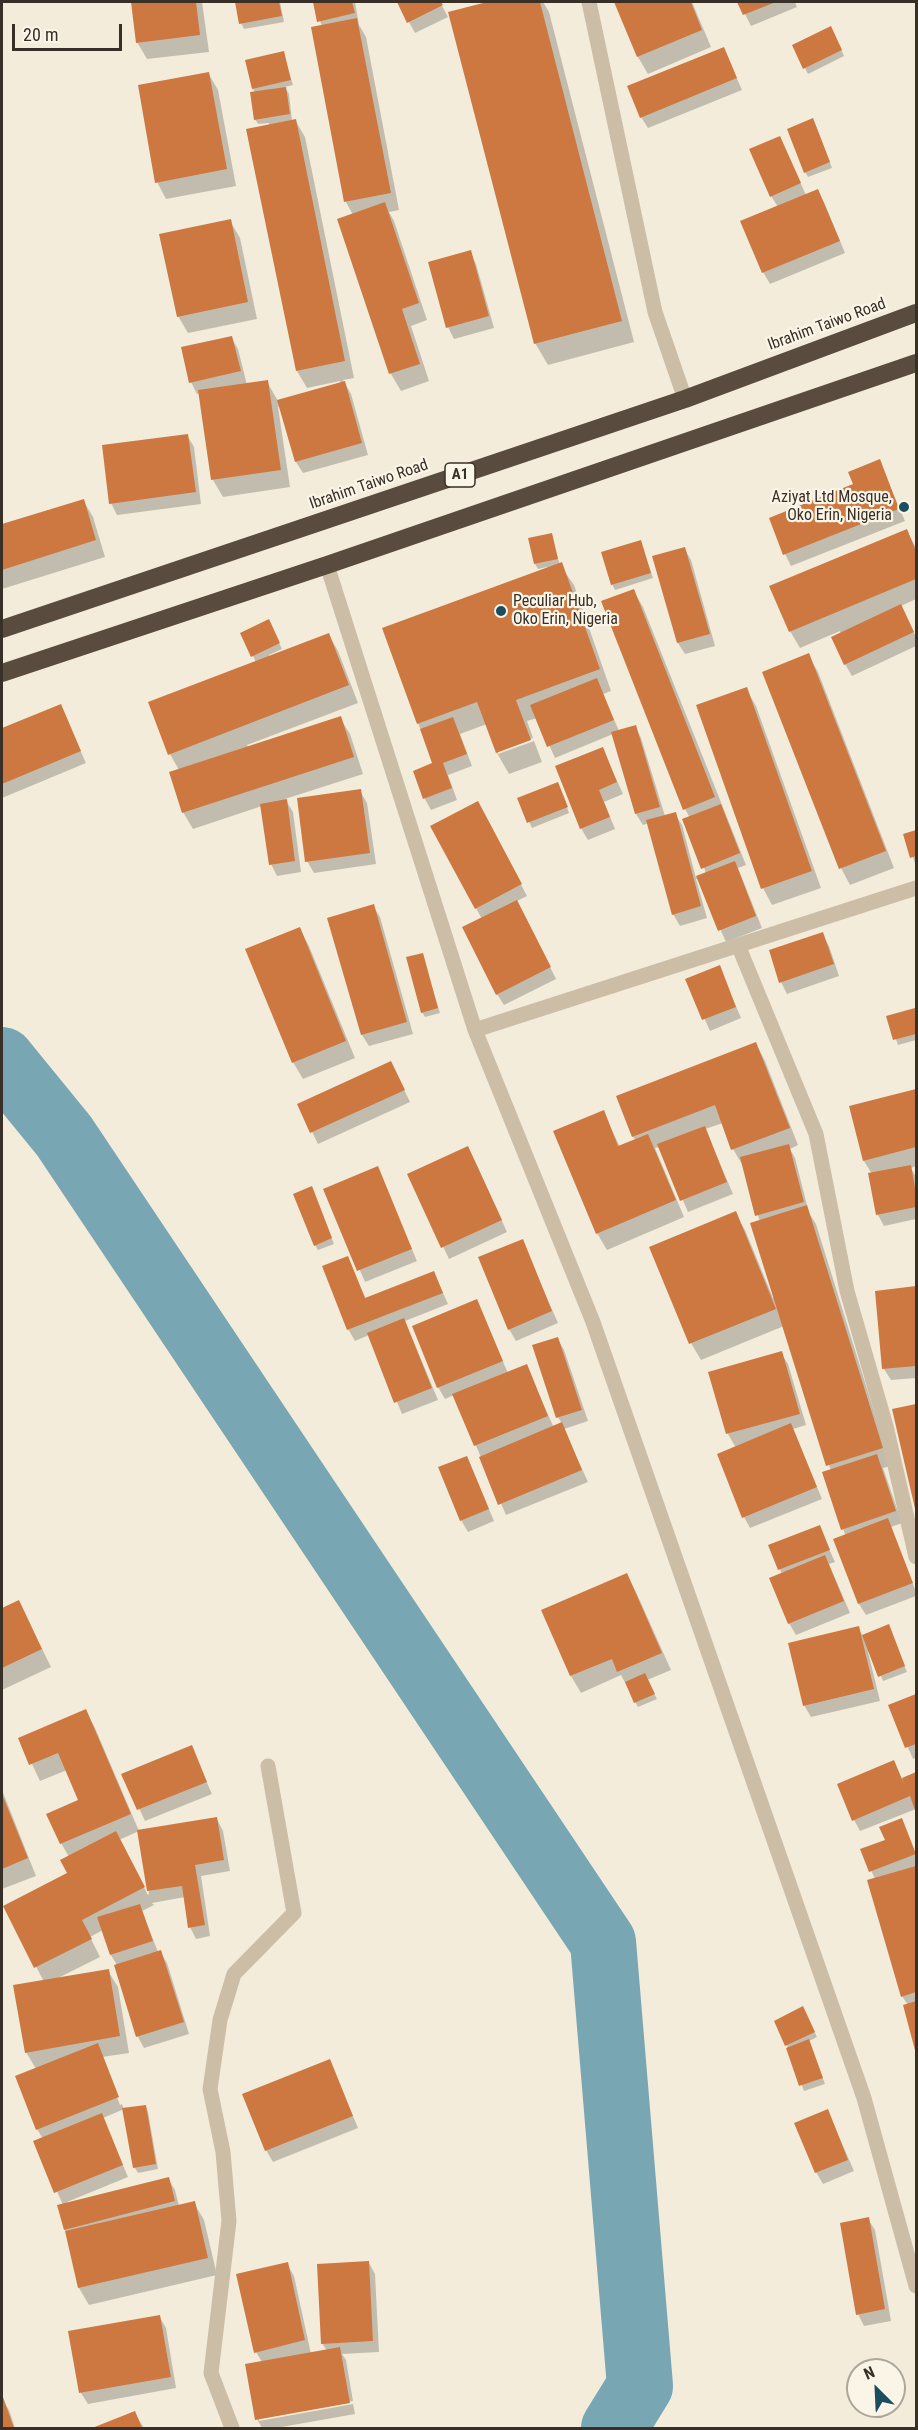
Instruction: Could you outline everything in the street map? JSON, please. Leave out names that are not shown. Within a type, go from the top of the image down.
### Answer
[{"type":"highway","name":"Ibrahim Taiwo Road","points":[[2,629],[685,399],[916,313]]},
{"type":"highway","points":[[2,673],[327,565],[916,363]]},
{"type":"street","points":[[589,2],[655,312],[685,399]]},
{"type":"street","points":[[327,565],[475,1030],[593,1322],[864,2098],[916,2286]]},
{"type":"street","points":[[475,1030],[916,888]]},
{"type":"street","points":[[738,945],[816,1134],[847,1291],[886,1426],[916,1557]]},
{"type":"street","points":[[232,2428],[210,2373],[229,2221],[223,2151],[210,2089],[220,2020],[234,1974],[294,1914],[268,1766]]},
{"type":"building","points":[[131,2],[196,2],[200,35],[136,43]]},
{"type":"building","points":[[235,2],[279,2],[282,16],[239,24]]},
{"type":"building","points":[[313,2],[352,2],[355,13],[317,22]]},
{"type":"building","points":[[397,2],[441,2],[443,5],[407,23]]},
{"type":"building","points":[[487,2],[540,2],[622,321],[534,344],[448,12]]},
{"type":"building","points":[[614,2],[691,2],[702,30],[637,57]]},
{"type":"building","points":[[737,2],[776,2],[743,15]]},
{"type":"building","points":[[357,18],[391,193],[344,202],[311,27]]},
{"type":"building","points":[[831,26],[842,50],[803,69],[792,45]]},
{"type":"building","points":[[724,47],[737,78],[640,118],[627,86]]},
{"type":"building","points":[[284,51],[291,80],[252,89],[245,60]]},
{"type":"building","points":[[209,72],[227,169],[155,183],[138,85]]},
{"type":"building","points":[[286,87],[290,114],[254,120],[250,92]]},
{"type":"building","points":[[813,118],[830,162],[804,173],[787,129]]},
{"type":"building","points":[[296,119],[345,361],[296,371],[246,129]]},
{"type":"building","points":[[780,136],[801,183],[770,197],[749,149]]},
{"type":"building","points":[[818,189],[840,241],[762,273],[740,221]]},
{"type":"building","points":[[385,202],[419,303],[402,309],[420,364],[389,374],[337,219]]},
{"type":"building","points":[[231,219],[248,302],[177,317],[159,234]]},
{"type":"building","points":[[471,250],[489,316],[446,328],[428,262]]},
{"type":"building","points":[[232,336],[241,371],[189,383],[181,347]]},
{"type":"building","points":[[268,380],[281,470],[211,480],[198,390]]},
{"type":"building","points":[[345,381],[362,443],[295,462],[277,400]]},
{"type":"building","points":[[188,434],[196,492],[109,504],[102,445]]},
{"type":"building","points":[[880,459],[899,509],[783,555],[769,518],[853,484],[848,472]]},
{"type":"building","points":[[84,499],[96,540],[2,570],[2,524]]},
{"type":"building","points":[[907,529],[916,551],[916,579],[789,632],[769,586]]},
{"type":"building","points":[[552,533],[558,559],[534,564],[528,538]]},
{"type":"building","points":[[641,540],[651,573],[611,585],[601,552]]},
{"type":"building","points":[[685,547],[710,634],[677,643],[652,556]]},
{"type":"building","points":[[562,562],[600,669],[516,700],[531,740],[496,753],[477,702],[417,724],[382,628]]},
{"type":"building","points":[[634,589],[715,797],[683,810],[601,601]]},
{"type":"building","points":[[901,604],[914,632],[844,665],[831,637]]},
{"type":"building","points":[[269,619],[280,643],[251,657],[240,633]]},
{"type":"building","points":[[329,633],[349,685],[168,755],[148,702]]},
{"type":"building","points":[[809,653],[886,851],[839,869],[762,672]]},
{"type":"building","points":[[597,678],[614,720],[547,747],[530,705]]},
{"type":"building","points":[[747,687],[812,871],[761,889],[696,705]]},
{"type":"building","points":[[61,704],[81,751],[2,784],[2,728]]},
{"type":"building","points":[[341,716],[354,757],[182,813],[169,772]]},
{"type":"building","points":[[453,717],[467,754],[443,763],[452,788],[423,799],[413,771],[432,763],[420,729]]},
{"type":"building","points":[[636,725],[660,807],[635,814],[611,732]]},
{"type":"building","points":[[603,747],[617,782],[599,790],[610,817],[580,829],[555,766]]},
{"type":"building","points":[[558,782],[568,807],[527,823],[517,798]]},
{"type":"building","points":[[361,789],[370,853],[305,862],[297,798]]},
{"type":"building","points":[[287,799],[295,861],[269,865],[260,804]]},
{"type":"building","points":[[478,801],[522,884],[475,909],[430,826]]},
{"type":"building","points":[[721,804],[740,853],[701,869],[682,819]]},
{"type":"building","points":[[676,812],[701,906],[672,915],[646,820]]},
{"type":"building","points":[[916,830],[916,856],[910,858],[903,834]]},
{"type":"building","points":[[735,861],[756,916],[718,931],[696,876]]},
{"type":"building","points":[[517,900],[551,967],[496,995],[462,927]]},
{"type":"building","points":[[374,904],[407,1022],[361,1035],[327,918]]},
{"type":"building","points":[[300,927],[346,1041],[292,1063],[245,949]]},
{"type":"building","points":[[823,932],[834,964],[779,983],[769,950]]},
{"type":"building","points":[[423,953],[438,1008],[421,1013],[406,957]]},
{"type":"building","points":[[720,965],[736,1007],[702,1020],[685,979]]},
{"type":"building","points":[[915,1008],[916,1034],[893,1040],[886,1016]]},
{"type":"building","points":[[756,1042],[790,1128],[731,1150],[715,1105],[632,1137],[616,1096]]},
{"type":"building","points":[[391,1061],[405,1090],[310,1133],[297,1104]]},
{"type":"building","points":[[916,1089],[916,1147],[863,1161],[849,1106]]},
{"type":"building","points":[[604,1110],[618,1146],[648,1134],[676,1200],[596,1234],[553,1131]]},
{"type":"building","points":[[705,1126],[727,1182],[680,1201],[657,1144]]},
{"type":"building","points":[[789,1144],[804,1202],[755,1216],[740,1157]]},
{"type":"building","points":[[468,1146],[502,1220],[441,1248],[407,1174]]},
{"type":"building","points":[[911,1165],[916,1207],[876,1215],[868,1173]]},
{"type":"building","points":[[378,1166],[412,1249],[357,1271],[323,1189]]},
{"type":"building","points":[[312,1186],[332,1238],[314,1246],[293,1194]]},
{"type":"building","points":[[807,1205],[883,1448],[826,1466],[750,1223]]},
{"type":"building","points":[[736,1211],[776,1309],[689,1344],[649,1247]]},
{"type":"building","points":[[523,1239],[552,1311],[508,1330],[478,1257]]},
{"type":"building","points":[[348,1256],[365,1298],[434,1271],[443,1293],[347,1330],[322,1266]]},
{"type":"building","points":[[916,1286],[916,1366],[882,1369],[875,1291]]},
{"type":"building","points":[[477,1299],[503,1361],[437,1388],[412,1326]]},
{"type":"building","points":[[404,1318],[432,1388],[394,1403],[367,1333]]},
{"type":"building","points":[[558,1337],[582,1410],[556,1418],[532,1345]]},
{"type":"building","points":[[782,1351],[800,1414],[726,1434],[708,1372]]},
{"type":"building","points":[[527,1364],[548,1416],[474,1446],[452,1394]]},
{"type":"building","points":[[916,1404],[916,1513],[892,1409]]},
{"type":"building","points":[[562,1422],[582,1470],[498,1505],[479,1457]]},
{"type":"building","points":[[791,1423],[817,1487],[742,1518],[717,1454]]},
{"type":"building","points":[[877,1454],[896,1511],[841,1530],[822,1472]]},
{"type":"building","points":[[467,1456],[489,1509],[460,1521],[438,1467]]},
{"type":"building","points":[[888,1518],[913,1583],[858,1604],[833,1539]]},
{"type":"building","points":[[820,1525],[830,1550],[778,1570],[768,1545]]},
{"type":"building","points":[[825,1555],[844,1601],[788,1624],[769,1578]]},
{"type":"building","points":[[627,1573],[662,1653],[617,1672],[612,1659],[570,1676],[541,1610]]},
{"type":"building","points":[[19,1600],[42,1649],[2,1668],[2,1608]]},
{"type":"building","points":[[889,1624],[905,1666],[878,1677],[862,1635]]},
{"type":"building","points":[[859,1626],[874,1689],[803,1706],[788,1643]]},
{"type":"building","points":[[645,1673],[655,1694],[634,1703],[625,1682]]},
{"type":"building","points":[[916,1694],[916,1744],[905,1748],[888,1705]]},
{"type":"building","points":[[86,1709],[131,1814],[60,1844],[46,1814],[78,1800],[58,1753],[29,1765],[18,1738]]},
{"type":"building","points":[[192,1745],[207,1782],[137,1810],[121,1774]]},
{"type":"building","points":[[894,1760],[904,1784],[902,1778],[916,1772],[916,1813],[910,1796],[852,1821],[837,1784]]},
{"type":"building","points":[[2,1794],[28,1858],[2,1869]]},
{"type":"building","points":[[217,1817],[224,1860],[195,1865],[205,1925],[188,1928],[182,1886],[147,1891],[137,1830]]},
{"type":"building","points":[[902,1818],[916,1854],[869,1872],[860,1849],[885,1840],[879,1827]]},
{"type":"building","points":[[116,1831],[145,1887],[82,1920],[92,1939],[34,1968],[3,1906],[67,1873],[60,1860]]},
{"type":"building","points":[[916,1866],[916,1992],[901,1997],[867,1880]]},
{"type":"building","points":[[140,1904],[153,1941],[110,1955],[97,1917]]},
{"type":"building","points":[[161,1950],[184,2022],[136,2037],[114,1965]]},
{"type":"building","points":[[109,1969],[120,2036],[25,2053],[13,1985]]},
{"type":"building","points":[[916,2001],[916,2054],[903,2005]]},
{"type":"building","points":[[803,2006],[815,2032],[785,2046],[774,2021]]},
{"type":"building","points":[[809,2039],[823,2078],[799,2086],[786,2048]]},
{"type":"building","points":[[98,2043],[119,2097],[36,2130],[15,2076]]},
{"type":"building","points":[[330,2059],[353,2116],[265,2151],[242,2094]]},
{"type":"building","points":[[146,2105],[156,2164],[133,2168],[122,2108]]},
{"type":"building","points":[[828,2109],[848,2160],[815,2173],[794,2123]]},
{"type":"building","points":[[102,2113],[123,2165],[54,2193],[33,2141]]},
{"type":"building","points":[[169,2177],[175,2201],[64,2230],[57,2205]]},
{"type":"building","points":[[195,2201],[208,2258],[78,2288],[65,2231]]},
{"type":"building","points":[[869,2217],[885,2309],[856,2315],[840,2223]]},
{"type":"building","points":[[369,2261],[373,2341],[321,2344],[317,2264]]},
{"type":"building","points":[[288,2262],[305,2340],[254,2353],[236,2274]]},
{"type":"building","points":[[160,2315],[171,2377],[79,2393],[68,2331]]},
{"type":"building","points":[[340,2347],[350,2403],[255,2420],[245,2364]]},
{"type":"building","points":[[3,2397],[14,2428],[2,2428]]},
{"type":"building","points":[[135,2411],[142,2428],[92,2428]]},
{"type":"waterway","points":[[2,1060],[64,1136],[603,1942],[640,2386],[614,2428]]},
{"type":"place","name":"Aziyat Ltd Mosque, Oko Erin, Nigeria","points":[[904,507]]},
{"type":"place","name":"Peculiar Hub, Oko Erin, Nigeria","points":[[501,611]]}]
